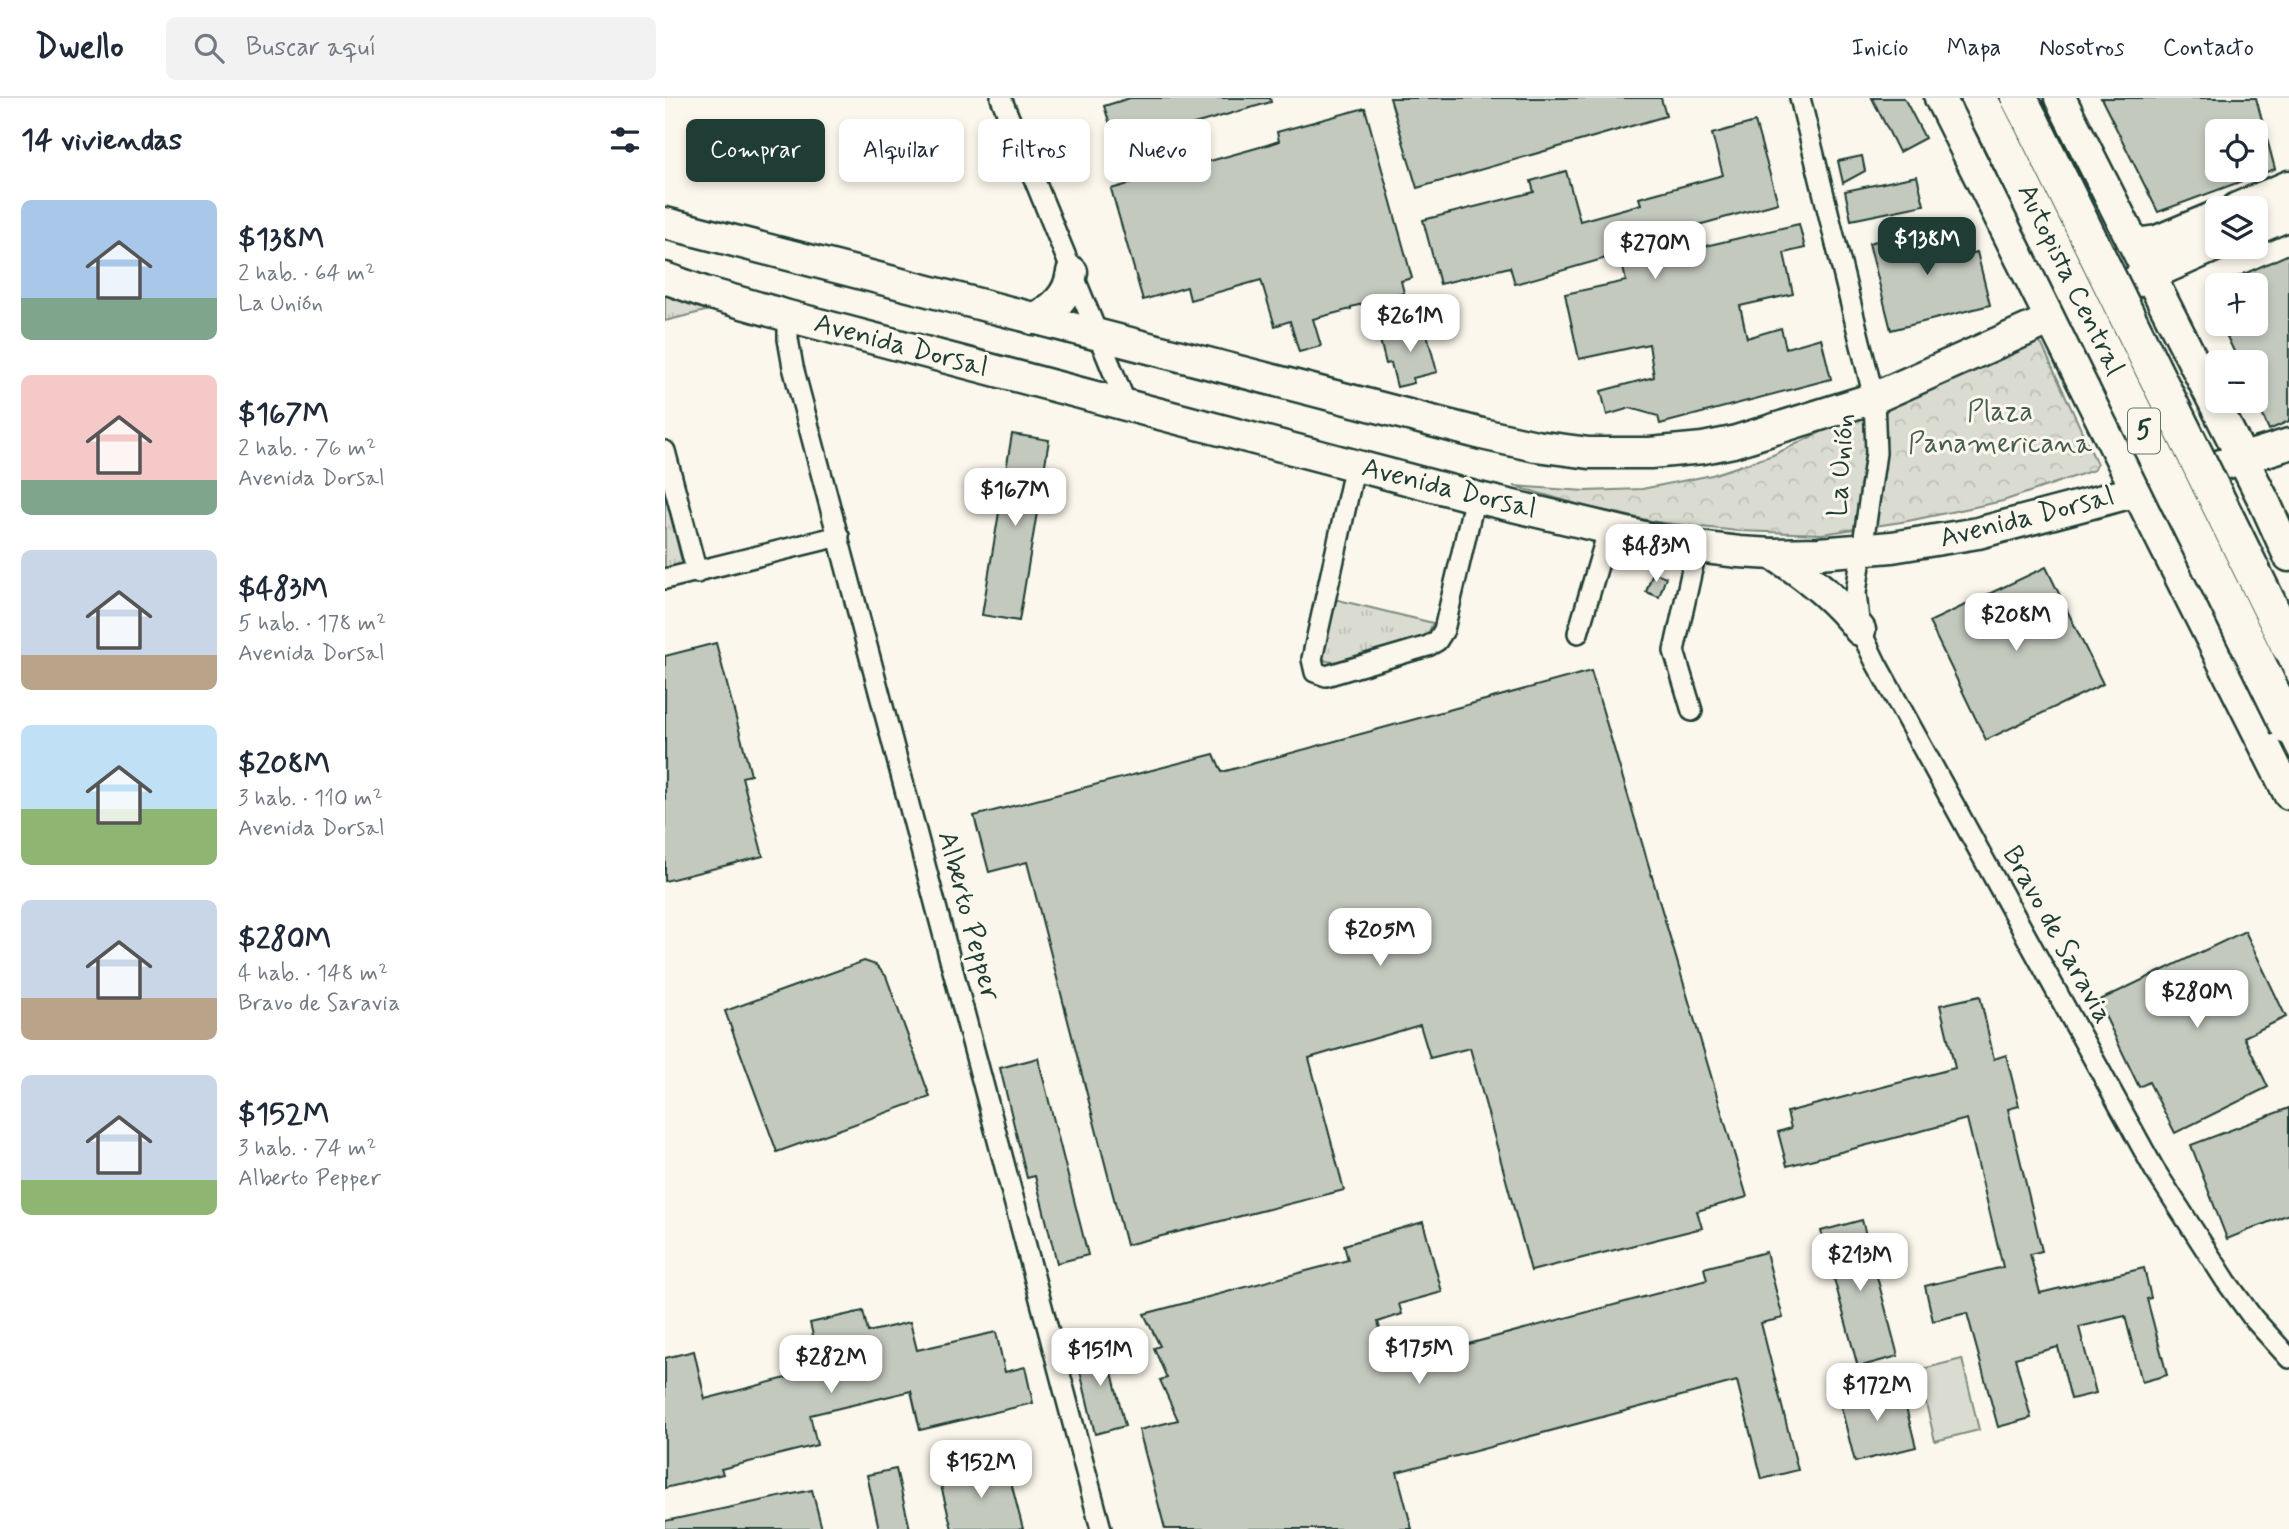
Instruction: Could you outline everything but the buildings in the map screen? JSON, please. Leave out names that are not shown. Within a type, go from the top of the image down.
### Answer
[{"type":"highway","name":"Autopista Central","points":[[1979,98],[2289,727]]},
{"type":"highway","name":"Autopista Central","points":[[2025,111],[2289,646]]},
{"type":"main road","points":[[1940,98],[2289,794]]},
{"type":"main road","points":[[2060,98],[2289,556]]},
{"type":"main road","points":[[2265,196],[2289,186]]},
{"type":"main road","points":[[2268,224],[2289,215]]},
{"type":"main road","points":[[2135,244],[2157,241],[2205,221]]},
{"type":"main road","points":[[665,223],[1482,434],[1536,446],[1588,453],[1650,453],[1703,448],[1767,433],[1874,398],[2205,250]]},
{"type":"main road","points":[[1033,319],[1052,309],[1064,295],[1069,288],[1072,272]]},
{"type":"main road","name":"Avenida Dorsal","points":[[665,278],[787,316],[1128,406],[1475,496],[1697,547],[1773,554],[1862,550],[1930,542],[1978,533],[2137,491],[2289,444]]},
{"type":"main road","points":[[1773,554],[1832,597],[1860,630]]},
{"type":"main road","points":[[2210,636],[2228,644],[2248,646],[2275,636],[2289,625]]},
{"type":"street","points":[[1001,98],[1128,406]]},
{"type":"street","name":"La Unión","points":[[1800,98],[1874,398],[1876,453],[1862,550]]},
{"type":"street","name":"Alberto Pepper","points":[[787,316],[793,367],[1101,1529]]},
{"type":"street","points":[[665,451],[697,573]]},
{"type":"street","points":[[1355,465],[1312,659],[1315,672],[1327,676],[1429,646],[1437,641],[1444,630],[1475,496]]},
{"type":"street","points":[[1578,633],[1609,528]]},
{"type":"street","points":[[665,579],[839,536]]},
{"type":"street","points":[[1692,711],[1674,651],[1697,547]]},
{"type":"street","name":"Bravo de Saravia","points":[[1862,550],[1856,593],[1860,630],[1876,663],[2154,1169],[2226,1282],[2253,1318],[2289,1358]]},
{"type":"green space","points":[[665,293],[713,309],[665,321]]},
{"type":"green space","name":"Plaza Panamericana","points":[[2034,338],[2042,345],[2097,464],[2094,470],[2003,501],[1908,521],[1822,534],[1738,531],[1656,522],[1584,506],[1514,486],[1585,491],[1642,489],[1712,475],[1773,455],[1857,415]]},
{"type":"green space","points":[[665,494],[684,570],[665,573]]},
{"type":"green space","points":[[1334,599],[1433,623],[1427,636],[1334,662],[1326,661],[1322,657]]},
{"type":"green space","points":[[1962,1359],[1979,1430],[1935,1441],[1918,1370]]}]
